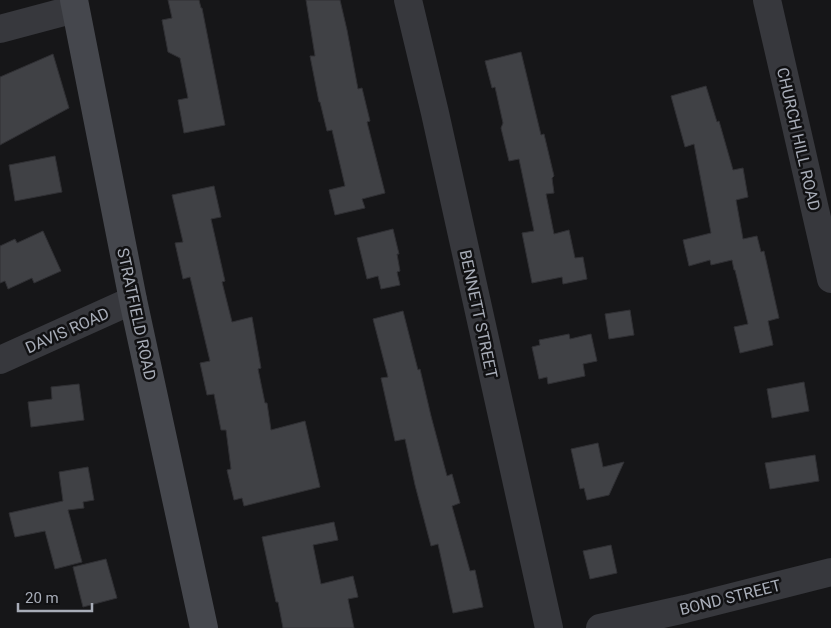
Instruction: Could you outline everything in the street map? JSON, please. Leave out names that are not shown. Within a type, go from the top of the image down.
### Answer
[{"type":"main road","name":"STRATFIELD ROAD","points":[[74,5],[133,300],[204,628]]},
{"type":"street","name":"BENNETT STREET","points":[[408,0],[435,113],[549,628]]},
{"type":"street","name":"CHURCH HILL ROAD","points":[[773,1],[831,278]]},
{"type":"street","points":[[0,29],[74,5]]},
{"type":"street","name":"DAVIS ROAD","points":[[0,360],[133,300]]},
{"type":"street","name":"BOND STREET","points":[[600,628],[685,609],[831,572]]},
{"type":"building","points":[[168,0],[199,0],[225,125],[184,133],[178,100],[188,98],[180,58],[168,52],[162,20],[172,18]]},
{"type":"building","points":[[306,0],[340,0],[358,89],[362,88],[370,121],[367,122],[385,193],[362,199],[365,208],[335,215],[329,190],[345,186],[332,130],[327,131],[319,102],[310,56],[315,56]]},
{"type":"building","points":[[521,52],[541,135],[544,134],[554,176],[552,178],[554,193],[546,194],[554,234],[569,230],[575,258],[583,257],[587,279],[563,284],[562,277],[532,283],[522,233],[534,231],[519,159],[509,161],[501,128],[503,123],[495,87],[492,88],[485,61]]},
{"type":"building","points":[[53,54],[69,108],[0,145],[0,77]]},
{"type":"building","points":[[706,86],[717,122],[719,121],[733,170],[743,168],[748,197],[736,200],[743,239],[757,236],[761,252],[764,251],[779,318],[768,321],[773,345],[740,353],[734,327],[748,324],[732,260],[711,265],[710,260],[689,266],[683,240],[711,233],[694,144],[685,147],[671,96]]},
{"type":"building","points":[[55,156],[62,192],[15,201],[9,165]]},
{"type":"building","points":[[214,186],[221,217],[211,219],[225,281],[222,282],[232,322],[252,317],[261,368],[258,369],[265,403],[267,403],[271,430],[305,421],[320,487],[244,506],[242,498],[234,500],[227,470],[231,469],[226,430],[221,430],[214,394],[207,395],[200,363],[210,361],[190,277],[183,279],[175,243],[183,242],[172,195]]},
{"type":"building","points":[[393,229],[399,254],[397,254],[400,271],[397,272],[400,285],[381,289],[378,276],[367,279],[357,238]]},
{"type":"building","points":[[43,231],[61,271],[34,283],[32,278],[8,289],[5,281],[0,283],[0,246],[15,239],[17,243]]},
{"type":"building","points":[[630,310],[634,335],[609,339],[605,314]]},
{"type":"building","points":[[403,311],[447,476],[452,474],[460,503],[452,506],[470,571],[475,570],[483,607],[453,613],[438,544],[431,546],[405,439],[395,441],[381,378],[388,377],[373,319]]},
{"type":"building","points":[[569,334],[570,339],[591,334],[597,361],[583,364],[585,376],[548,384],[547,377],[539,379],[532,347],[540,345],[539,340]]},
{"type":"building","points":[[804,382],[809,411],[772,418],[767,389]]},
{"type":"building","points":[[79,384],[84,420],[31,427],[28,402],[52,399],[51,387]]},
{"type":"building","points":[[598,443],[603,467],[624,462],[609,495],[587,500],[584,488],[580,489],[571,449]]},
{"type":"building","points":[[815,455],[819,481],[770,489],[765,463]]},
{"type":"building","points":[[88,467],[94,500],[83,502],[84,508],[68,510],[82,562],[55,569],[45,531],[15,537],[9,513],[63,501],[59,472]]},
{"type":"building","points":[[334,522],[338,540],[313,545],[321,584],[353,576],[358,597],[348,599],[354,628],[283,628],[262,537]]},
{"type":"building","points":[[611,545],[617,573],[590,579],[583,551]]},
{"type":"building","points":[[106,559],[117,598],[83,607],[73,567]]}]
